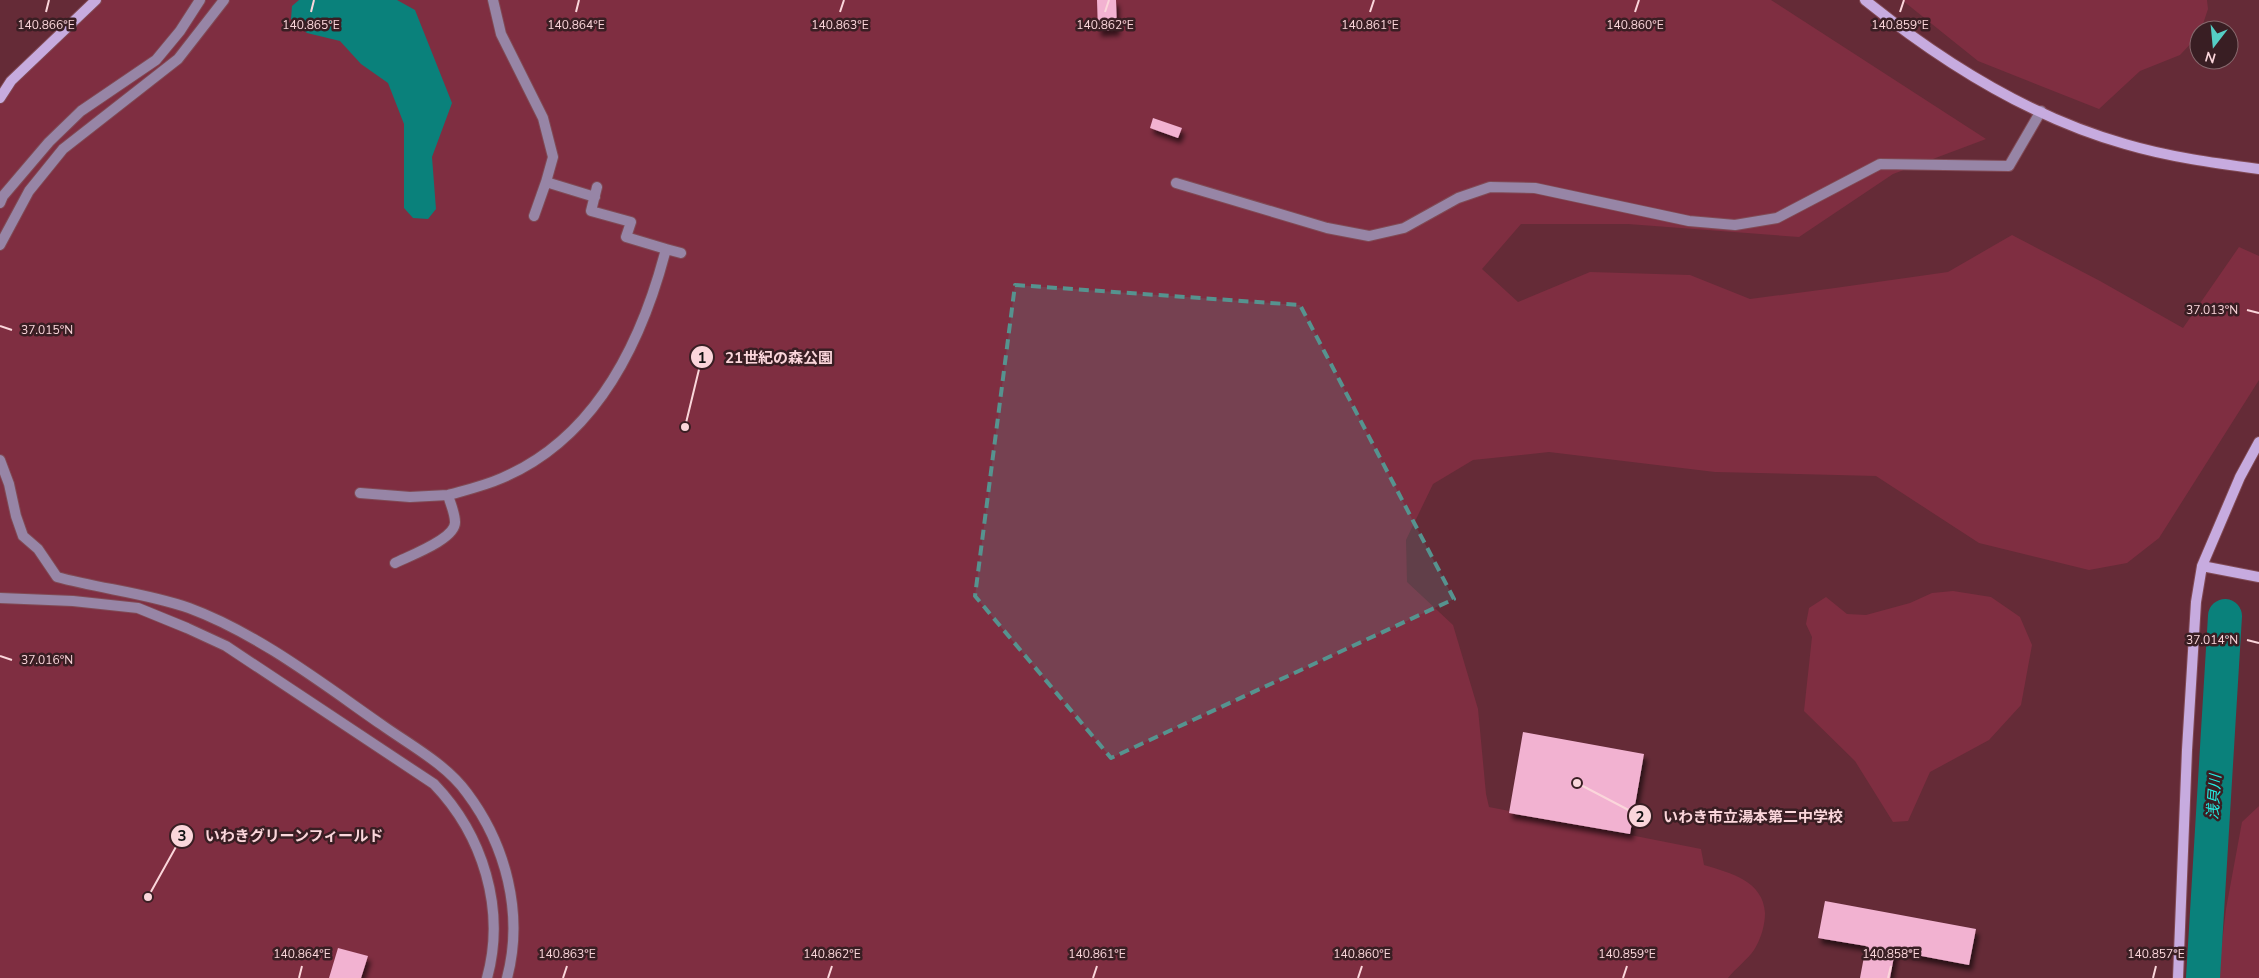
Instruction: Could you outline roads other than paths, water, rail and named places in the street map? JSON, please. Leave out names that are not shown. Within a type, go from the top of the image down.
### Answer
[{"type":"street","points":[[0,98],[11,81],[96,0]]},
{"type":"street","points":[[0,203],[3,196],[50,142],[81,111],[156,60],[180,32],[200,0]]},
{"type":"street","points":[[0,245],[28,191],[64,149],[178,59],[224,0]]},
{"type":"street","points":[[493,0],[501,34],[544,118],[553,157],[534,216]]},
{"type":"street","points":[[1865,0],[1897,26],[1949,62],[2001,92],[2073,126],[2125,144],[2191,159],[2259,169]]},
{"type":"street","points":[[1176,183],[1327,228],[1368,236],[1404,228],[1458,198],[1490,187],[1535,188],[1688,220],[1735,225],[1777,218],[1880,164],[2009,166],[2041,112]]},
{"type":"street","points":[[546,182],[596,192],[590,211],[631,222],[626,237],[681,253]]},
{"type":"street","points":[[360,493],[410,498],[448,495],[481,486],[526,466],[556,444],[590,413],[629,355],[666,249]]},
{"type":"street","points":[[2178,978],[2187,750],[2196,602],[2202,566],[2236,486],[2259,442]]},
{"type":"street","points":[[0,460],[10,484],[16,516],[23,536],[38,549],[57,577],[163,599],[191,609],[246,634],[353,703],[456,780],[467,792],[498,846],[508,873],[514,932],[508,978]]},
{"type":"street","points":[[395,563],[448,537],[454,528],[455,522],[448,495]]},
{"type":"street","points":[[2202,566],[2259,577]]},
{"type":"street","points":[[0,598],[73,601],[138,608],[187,628],[226,646],[434,784],[454,804],[465,823],[484,866],[495,917],[493,954],[487,978]]},
{"type":"water","points":[[299,0],[397,0],[415,10],[452,103],[432,157],[436,209],[428,219],[413,218],[404,208],[404,124],[388,83],[361,64],[340,41],[307,33],[291,19],[292,6]]},
{"type":"waterway","name":"浅貝川","points":[[2203,978],[2225,616]]},
{"type":"place","name":"21世紀の森公園","points":[[685,427]]},
{"type":"place","name":"いわき市立湯本第二中学校","points":[[1577,783]]},
{"type":"place","name":"いわきグリーンフィールド","points":[[148,897]]}]
